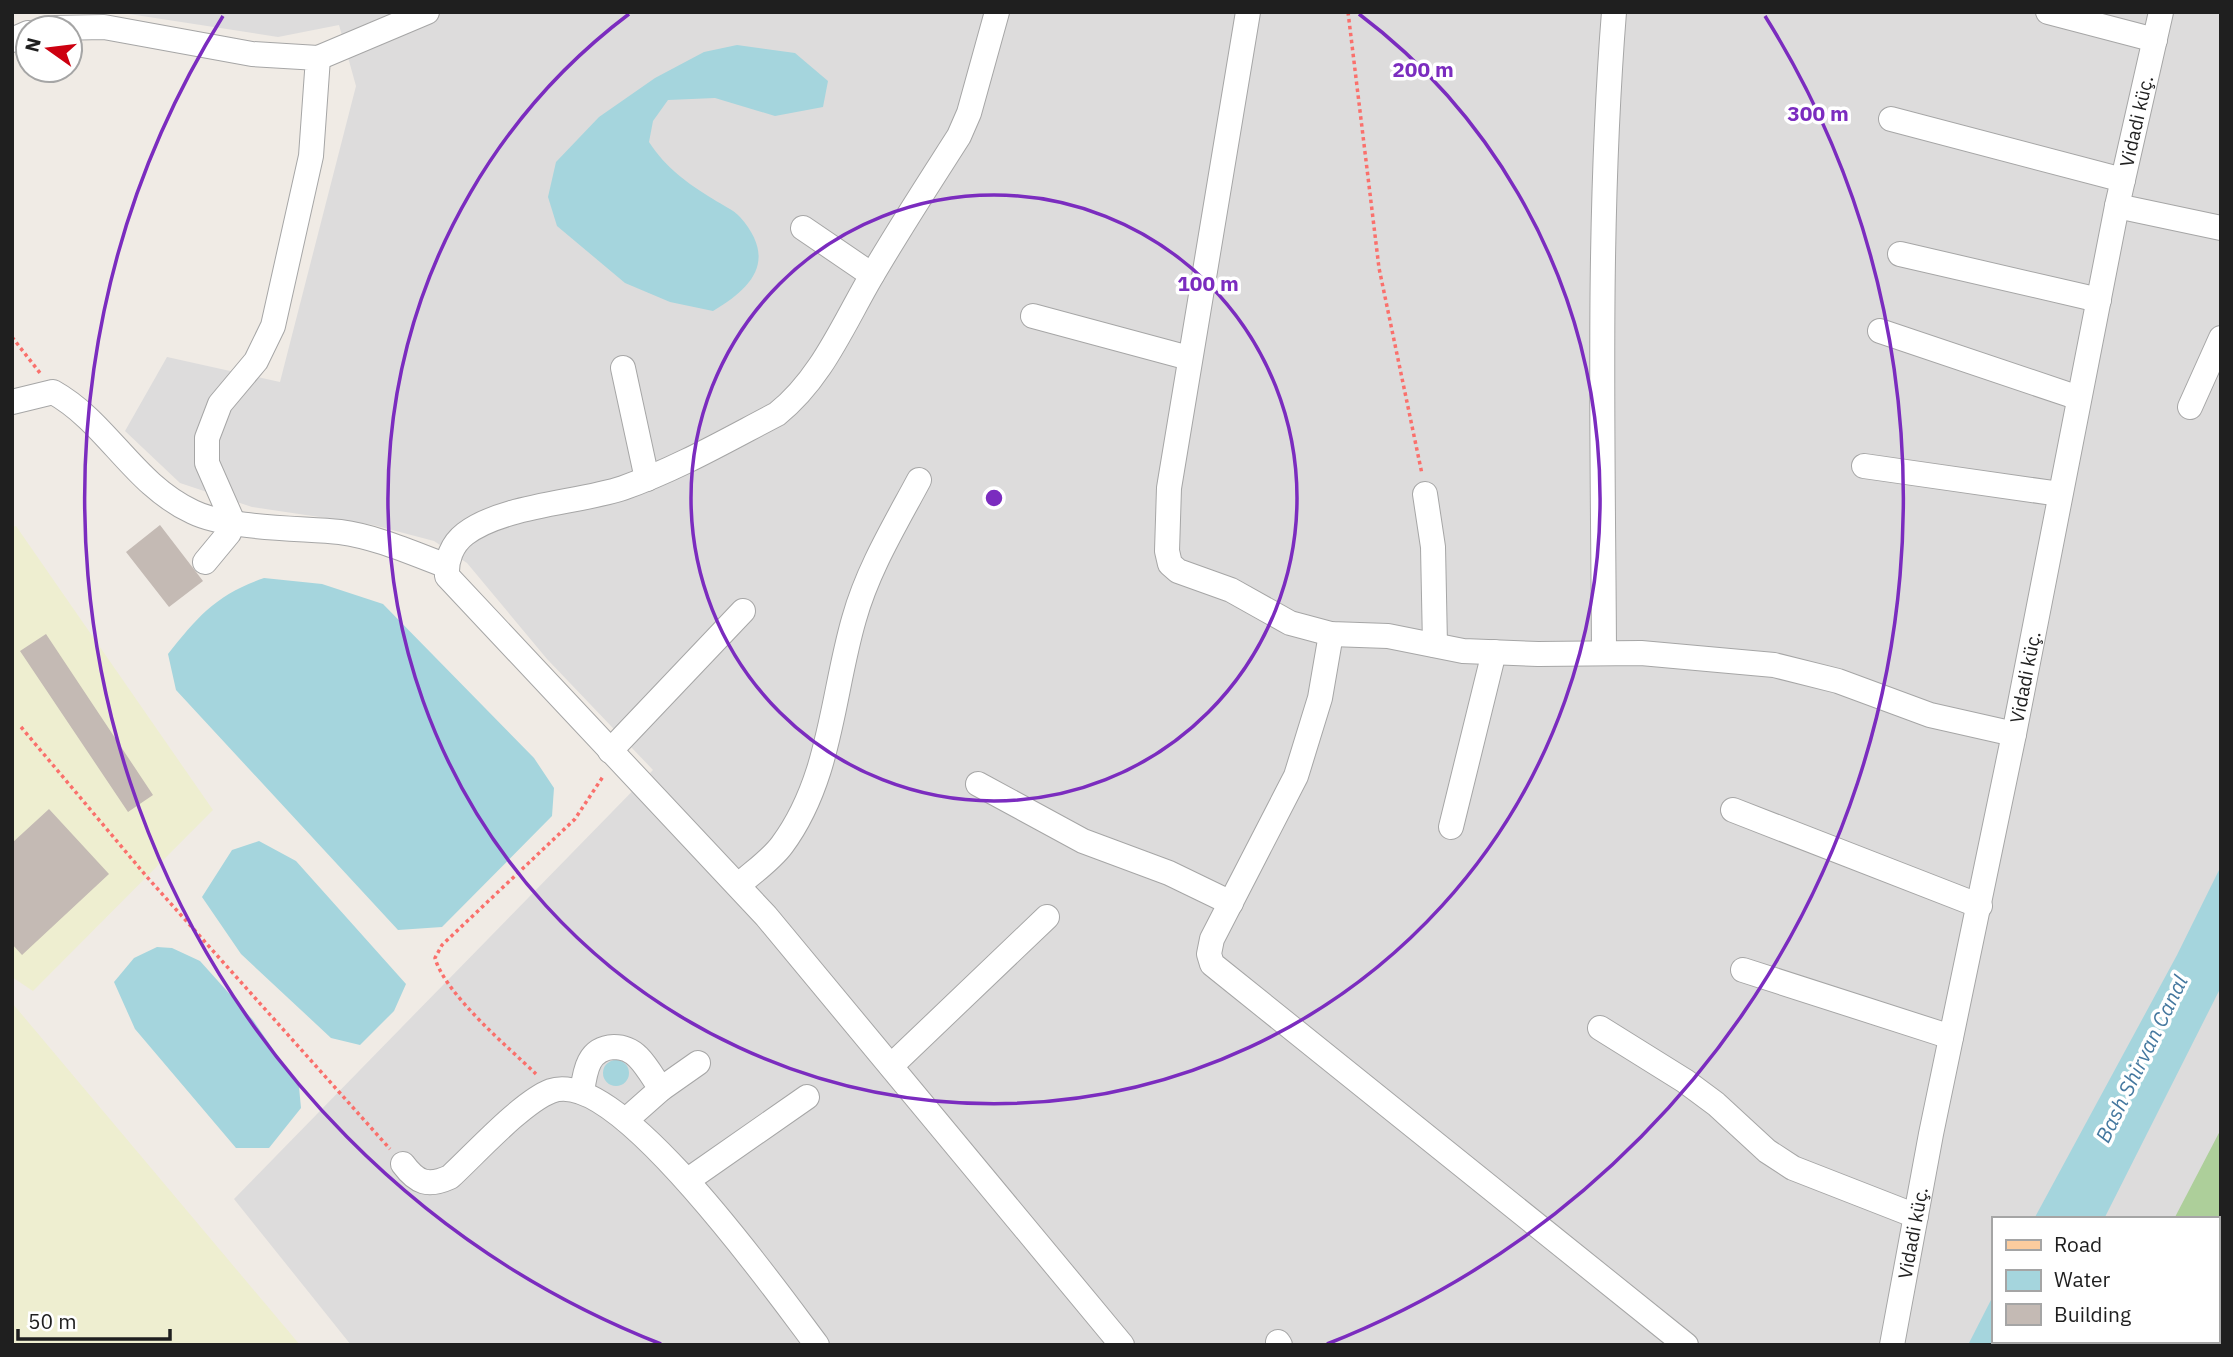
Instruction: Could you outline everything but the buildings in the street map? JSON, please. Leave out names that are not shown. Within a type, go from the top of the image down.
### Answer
[{"type":"street","points":[[84,27],[104,27],[252,54],[318,58],[427,12]]},
{"type":"street","points":[[997,12],[969,113],[959,136],[872,275],[815,376],[795,399],[777,414],[647,479],[620,489],[495,519],[466,533],[454,545],[447,566],[447,576],[739,885],[1122,1345]]},
{"type":"street","points":[[1248,12],[1169,488],[1167,551],[1170,565],[1178,571],[1231,590],[1290,623],[1331,634],[1388,636],[1494,652],[1604,652],[1774,665],[1838,681],[1930,715],[2014,734]]},
{"type":"street","points":[[1604,652],[1602,356],[1608,93],[1614,12]]},
{"type":"street","points":[[2049,12],[2155,40]]},
{"type":"street","name":"Vidadi küç.","points":[[1892,1345],[2117,206],[2161,12]]},
{"type":"street","points":[[205,562],[229,533],[233,522],[208,463],[207,438],[220,404],[256,361],[273,326],[311,156],[318,58]]},
{"type":"street","points":[[1891,119],[2123,180]]},
{"type":"street","points":[[2117,206],[2221,228]]},
{"type":"street","points":[[803,228],[872,275]]},
{"type":"street","points":[[1900,254],[2099,300]]},
{"type":"street","points":[[1032,316],[1189,358]]},
{"type":"street","points":[[1880,331],[2079,398]]},
{"type":"street","points":[[2190,407],[2221,338]]},
{"type":"street","points":[[623,368],[647,479]]},
{"type":"street","points":[[12,402],[53,392],[76,405],[139,475],[169,499],[196,514],[233,522],[344,533],[380,541],[447,566]]},
{"type":"street","points":[[1864,466],[2060,494]]},
{"type":"street","points":[[739,885],[781,846],[802,810],[825,751],[854,619],[866,585],[919,480]]},
{"type":"street","points":[[1425,494],[1433,547],[1435,645]]},
{"type":"street","points":[[610,751],[743,611]]},
{"type":"street","points":[[1331,634],[1320,698],[1296,775],[1212,939],[1209,954],[1212,964],[1686,1345]]},
{"type":"street","points":[[1451,827],[1494,652]]},
{"type":"street","points":[[978,784],[1083,841],[1169,873],[1231,903]]},
{"type":"street","points":[[1733,810],[1980,906]]},
{"type":"street","points":[[891,1066],[1047,918]]},
{"type":"street","points":[[1743,970],[1951,1037]]},
{"type":"street","points":[[1600,1028],[1685,1081],[1716,1104],[1767,1152],[1793,1168],[1916,1216]]},
{"type":"street","points":[[582,1091],[586,1069],[593,1055],[604,1048],[623,1047],[638,1057],[661,1089]]},
{"type":"street","points":[[626,1120],[661,1089],[698,1063]]},
{"type":"street","points":[[403,1164],[420,1182],[435,1184],[450,1177],[526,1107],[553,1090],[582,1091],[626,1120],[688,1180],[817,1345]]},
{"type":"street","points":[[688,1180],[807,1097]]},
{"type":"path","points":[[1348,12],[1379,268],[1425,494]]},
{"type":"path","points":[[12,337],[53,392]]},
{"type":"path","points":[[21,727],[147,877],[403,1164]]},
{"type":"path","points":[[553,1090],[473,1013],[438,968],[435,958],[442,945],[575,819],[601,783],[610,751]]},
{"type":"shaded area","points":[[116,12],[2221,12],[2221,1345],[351,1345],[234,1199],[653,770],[547,659],[467,563],[434,541],[373,525],[252,507],[180,483],[125,431],[167,357],[280,382],[356,86],[339,25],[278,37]]},
{"type":"green space","points":[[16,526],[213,810],[33,991],[12,977],[12,527]]},
{"type":"green space","points":[[13,1004],[300,1345],[12,1345]]},
{"type":"green space","points":[[2221,1129],[2219,1229],[2219,1217],[2175,1217]]},
{"type":"water","points":[[737,45],[795,53],[828,81],[823,107],[775,116],[715,98],[668,100],[653,121],[649,142],[663,160],[686,181],[737,214],[751,232],[757,246],[759,259],[749,282],[740,292],[713,311],[670,302],[625,283],[557,226],[548,197],[556,162],[599,117],[655,78],[704,52]]},
{"type":"water","points":[[264,578],[322,584],[383,604],[534,758],[554,788],[552,816],[442,927],[398,930],[176,690],[168,654],[199,617],[221,599]]},
{"type":"water","points":[[259,841],[296,861],[406,984],[394,1011],[360,1045],[331,1038],[241,954],[202,897],[232,850]]},
{"type":"water","name":"Bash Shirvan Canal","points":[[2221,866],[2221,987],[2105,1217],[2035,1217],[2177,955]]},
{"type":"water","points":[[157,947],[172,948],[200,961],[253,1020],[299,1087],[301,1108],[269,1148],[236,1148],[135,1029],[114,982],[134,958]]},
{"type":"water","points":[[616,1060],[625,1064],[629,1073],[625,1082],[616,1086],[607,1082],[603,1073],[607,1064]]},
{"type":"water","points":[[1992,1298],[1992,1343],[2042,1343],[2041,1345],[1968,1345]]}]
